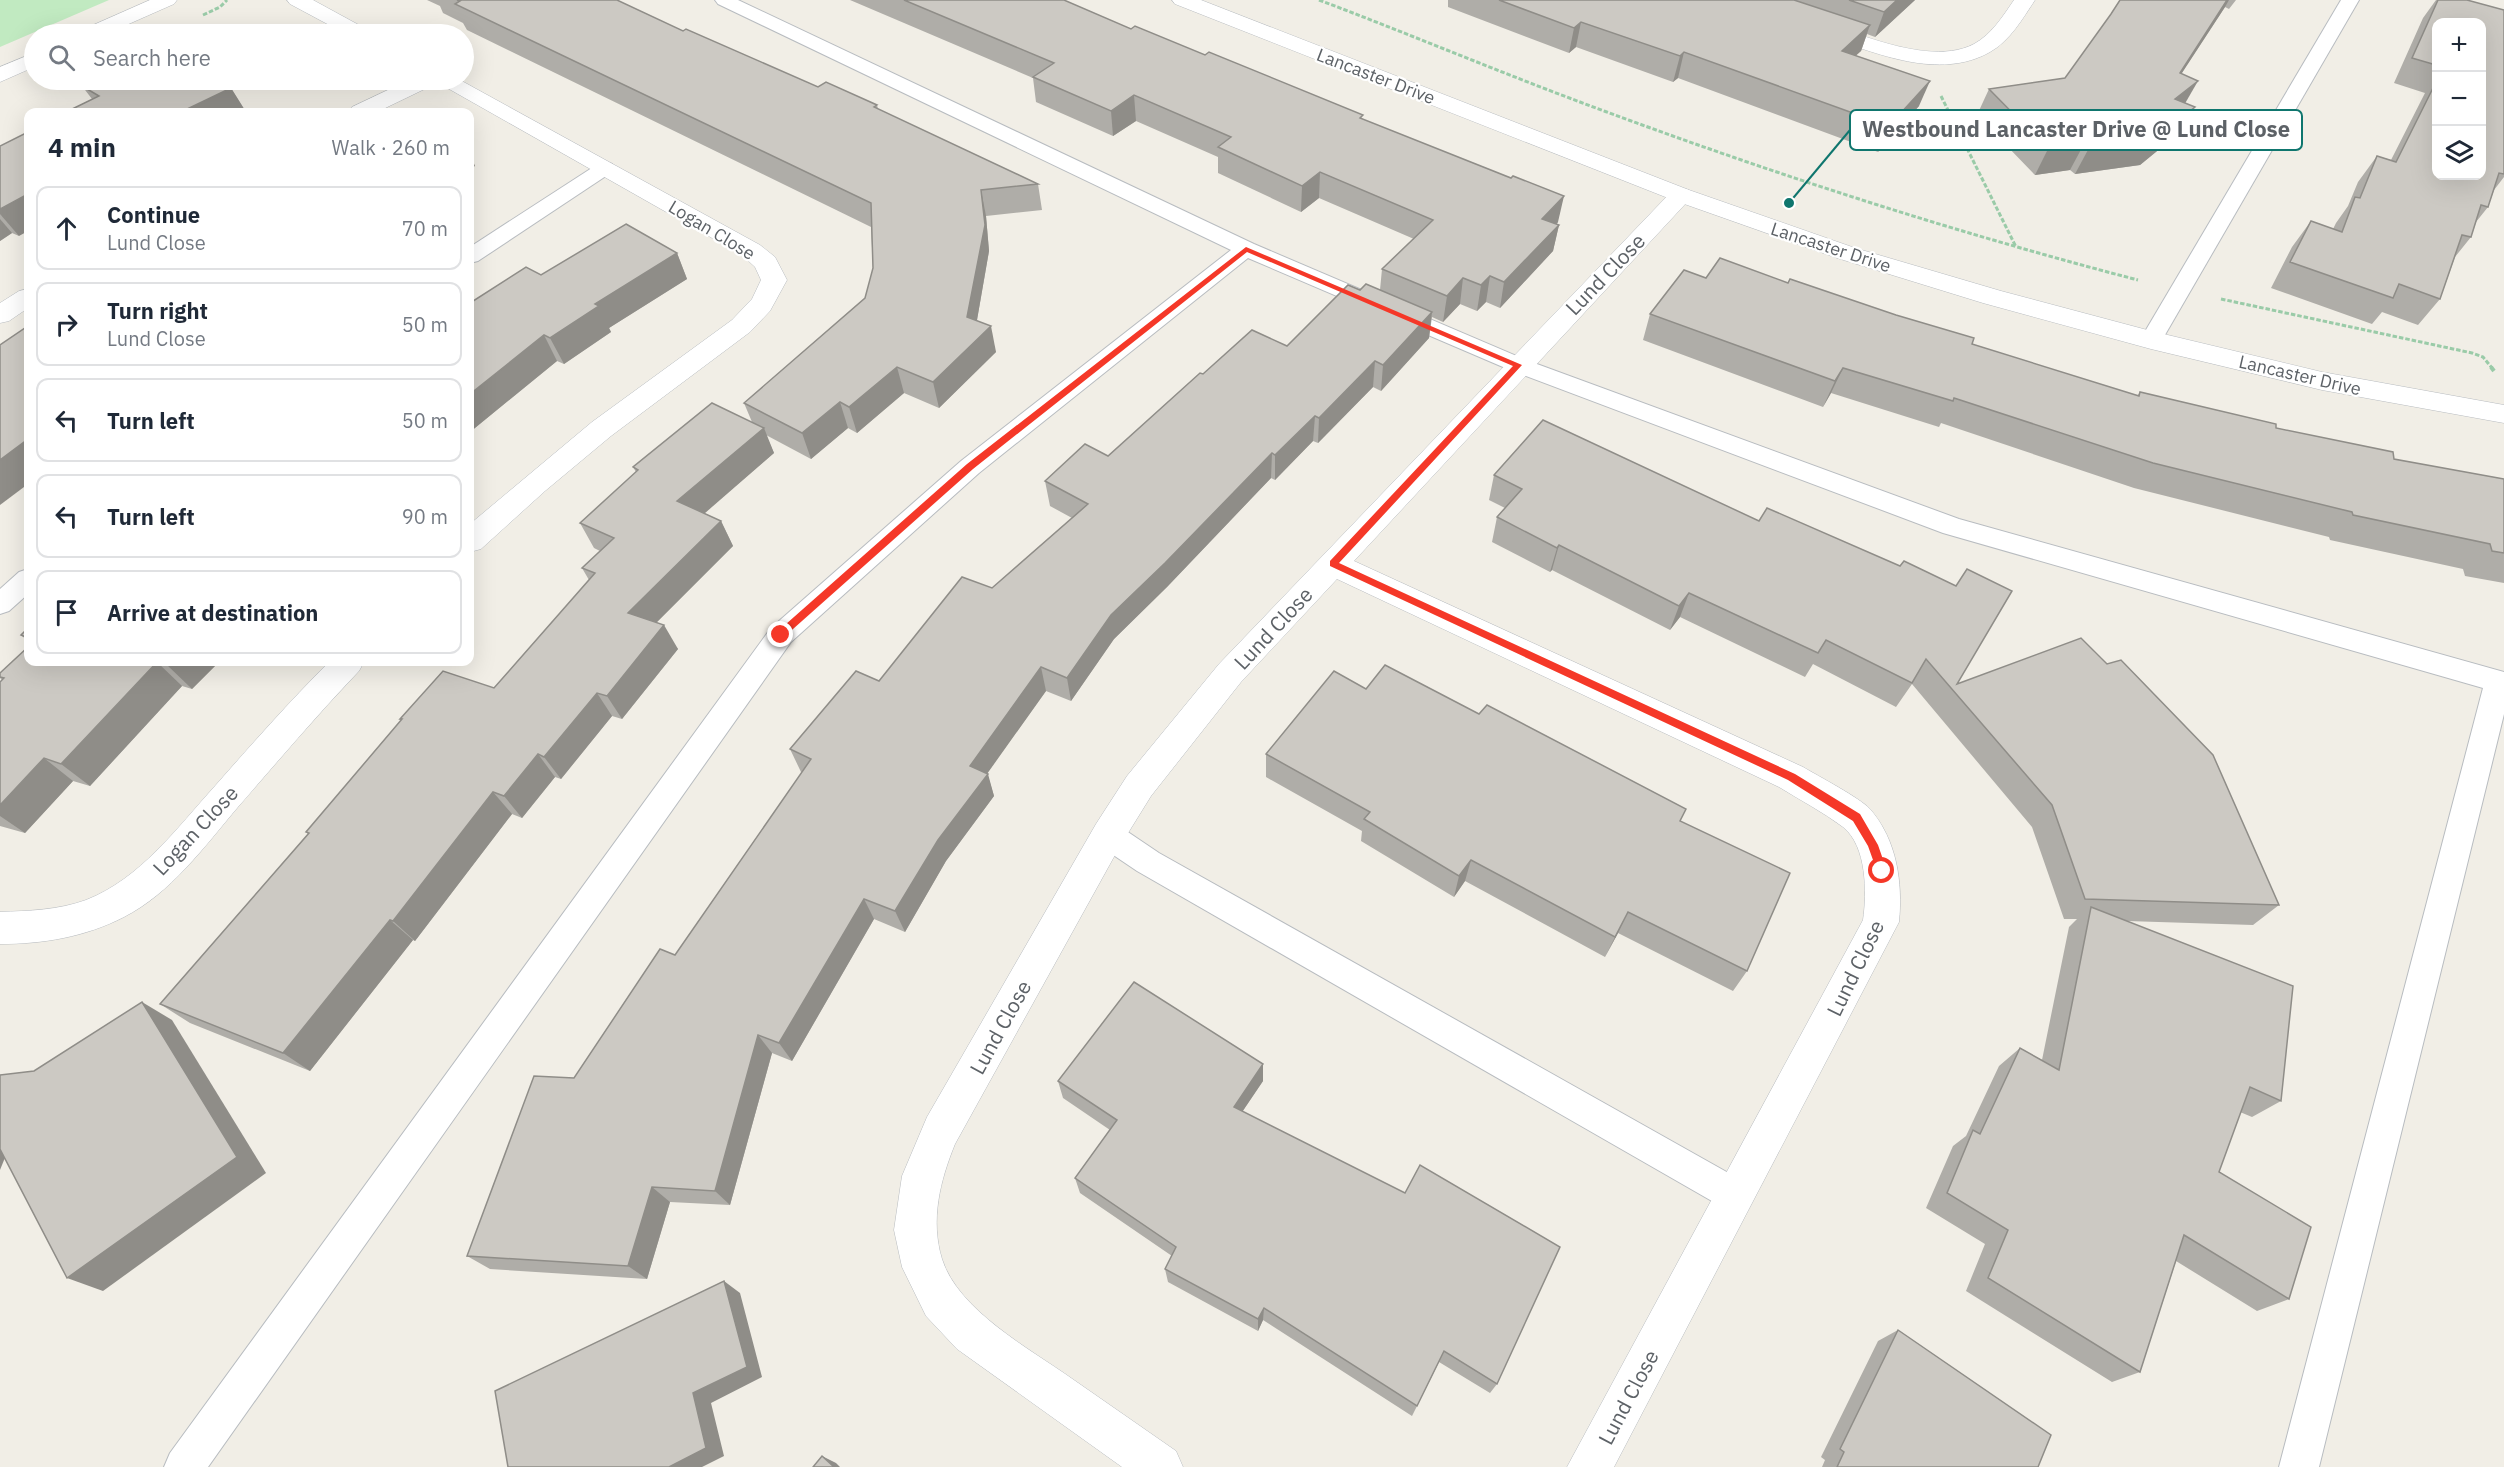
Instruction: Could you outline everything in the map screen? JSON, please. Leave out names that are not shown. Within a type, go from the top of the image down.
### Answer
[{"type":"street","points":[[111,24],[167,0]]},
{"type":"street","points":[[297,0],[342,24]]},
{"type":"street","name":"Lancaster Drive","points":[[1182,0],[1681,195],[1846,253],[1992,297],[2151,340],[2322,381],[2504,414]]},
{"type":"street","points":[[1736,0],[1885,49],[1922,57],[1968,54],[1984,48],[1995,38],[2025,0]]},
{"type":"street","points":[[0,75],[24,64]]},
{"type":"street","points":[[368,108],[405,90]]},
{"type":"street","name":"Logan Close","points":[[463,90],[751,250],[766,263],[774,280],[769,296],[741,326],[616,416],[525,489],[474,537]]},
{"type":"street","name":"Lund Close","points":[[1160,1467],[972,1334],[941,1301],[923,1267],[915,1230],[922,1176],[941,1131],[1108,835],[1139,786],[1230,673],[1518,365],[1681,195]]},
{"type":"street","points":[[0,315],[24,300]]},
{"type":"street","name":"Lund Close","points":[[1333,564],[1791,777],[1857,818],[1873,845],[1882,871],[1884,897],[1881,922],[1590,1467]]},
{"type":"street","name":"Logan Close","points":[[0,928],[40,927],[82,918],[126,897],[157,872],[186,843],[344,666]]},
{"type":"lane","points":[[724,0],[1246,249],[1518,365],[1952,526],[2501,682],[2299,1467]]},
{"type":"lane","points":[[2151,340],[2350,0]]},
{"type":"lane","points":[[474,253],[605,168]]},
{"type":"lane","points":[[184,1467],[781,635],[970,466],[1246,249]]},
{"type":"lane","points":[[0,604],[24,583]]},
{"type":"lane","points":[[1108,835],[1148,862],[1736,1196]]},
{"type":"path","points":[[1318,0],[1634,122],[1880,207],[2016,247],[2180,290],[2472,353],[2484,357],[2498,375]]},
{"type":"path","points":[[1922,57],[2016,247]]},
{"type":"green space","points":[[0,0],[109,0],[53,24],[24,24],[24,37],[0,47]]},
{"type":"building","points":[[457,0],[617,0],[683,31],[686,29],[818,87],[826,82],[1038,184],[981,190],[985,225],[967,317],[991,326],[933,382],[897,367],[849,407],[840,402],[802,433],[744,403],[865,298],[873,268],[871,203],[455,4],[460,1]]},
{"type":"building","points":[[904,0],[1064,0],[1131,29],[1135,26],[1205,55],[1209,52],[1363,115],[1360,118],[1511,178],[1513,176],[1564,196],[1542,219],[1559,225],[1504,282],[1490,276],[1481,285],[1463,278],[1447,296],[1382,269],[1433,220],[1320,172],[1302,186],[1218,147],[1231,137],[1134,95],[1111,111],[1033,77],[1054,63]]},
{"type":"building","points":[[1499,0],[1794,0],[1870,25],[1842,51],[1930,81],[1889,126],[1684,52],[1680,56],[1581,22],[1574,28]]},
{"type":"building","points":[[1849,0],[1897,0],[1884,12]]},
{"type":"building","points":[[2120,0],[2227,0],[2180,73],[2198,81],[2175,99],[2195,107],[2155,139],[2089,148],[2084,144],[2048,149],[1989,89],[2065,78]]},
{"type":"building","points":[[2438,0],[2467,0],[2504,10],[2504,174],[2499,173],[2488,207],[2481,205],[2471,237],[2462,235],[2440,299],[2399,284],[2393,298],[2290,262],[2311,221],[2342,232],[2355,197],[2360,198],[2377,156],[2396,162],[2432,90],[2432,180],[2486,180],[2486,18],[2432,18],[2432,64],[2412,58]]},
{"type":"building","points":[[89,90],[227,90],[189,108],[74,108],[99,96]]},
{"type":"building","points":[[24,134],[24,196],[0,209],[0,146]]},
{"type":"building","points":[[626,224],[677,253],[595,304],[599,306],[550,338],[544,335],[474,391],[474,300],[526,267],[541,275]]},
{"type":"building","points":[[1720,258],[1788,283],[1790,279],[1896,315],[1974,338],[1972,344],[2139,396],[2140,392],[2276,424],[2276,428],[2393,452],[2394,459],[2504,479],[2504,553],[2492,551],[2490,544],[2353,515],[2352,512],[2153,463],[1954,398],[1953,401],[1843,368],[1835,381],[1650,314],[1684,270],[1706,278]]},
{"type":"building","points":[[1366,284],[1432,312],[1383,365],[1375,361],[1319,418],[1315,416],[1275,455],[1272,453],[1111,615],[1067,678],[1041,667],[970,766],[988,774],[938,840],[895,911],[864,899],[779,1043],[758,1035],[715,1191],[652,1187],[628,1266],[467,1256],[534,1076],[574,1078],[660,949],[675,955],[811,759],[790,749],[856,671],[879,681],[962,577],[992,588],[1088,504],[1045,481],[1085,444],[1108,456],[1200,373],[1203,374],[1252,330],[1287,346],[1348,285],[1360,290]]},
{"type":"building","points":[[24,329],[24,442],[0,460],[0,345]]},
{"type":"building","points":[[712,403],[764,428],[677,501],[721,521],[628,613],[664,625],[607,696],[597,693],[544,757],[538,754],[504,796],[493,792],[393,921],[390,920],[283,1053],[160,1004],[309,833],[306,832],[443,671],[494,688],[595,573],[582,568],[614,538],[580,523],[638,470],[633,467]]},
{"type":"building","points":[[1543,420],[1759,521],[1767,508],[1900,566],[1904,561],[1956,586],[1967,569],[2012,591],[1957,684],[2081,638],[2107,664],[2121,660],[2213,755],[2279,905],[2085,899],[2052,805],[1926,659],[1912,683],[1826,640],[1818,653],[1689,593],[1679,606],[1559,545],[1557,548],[1497,517],[1522,489],[1494,475]]},
{"type":"building","points":[[24,651],[24,666],[153,666],[61,764],[44,758],[0,805],[0,682],[4,678],[0,677],[0,673]]},
{"type":"building","points":[[1385,665],[1479,714],[1487,705],[1686,809],[1680,821],[1790,873],[1747,971],[1628,912],[1615,937],[1471,860],[1459,876],[1364,819],[1370,812],[1266,754],[1334,671],[1366,689]]},
{"type":"building","points":[[2091,907],[2293,986],[2281,1101],[2250,1087],[2219,1172],[2311,1227],[2289,1299],[2184,1235],[2140,1372],[1988,1278],[2008,1230],[1947,1193],[1973,1130],[1980,1134],[2020,1048],[2059,1070]]},
{"type":"building","points":[[1134,982],[1263,1064],[1234,1107],[1405,1193],[1420,1165],[1560,1247],[1497,1384],[1444,1351],[1417,1406],[1264,1308],[1258,1319],[1165,1269],[1176,1247],[1075,1178],[1117,1120],[1058,1081]]},
{"type":"building","points":[[142,1002],[237,1157],[67,1278],[0,1149],[0,1075],[34,1071]]},
{"type":"building","points":[[724,1281],[747,1367],[693,1393],[706,1448],[669,1467],[508,1467],[495,1391]]},
{"type":"building","points":[[1898,1330],[2051,1435],[2038,1467],[1837,1467],[1844,1452],[1840,1449]]},
{"type":"building","points":[[822,1456],[834,1467],[813,1467]]},
{"type":"place","name":"Westbound Lancaster Drive @ Lund Close","points":[[1789,203]]},
{"type":"route","points":[[781,635],[970,466],[1246,249],[1518,365],[1333,564],[1791,777],[1827,797],[1857,818],[1873,845],[1882,871]]}]
